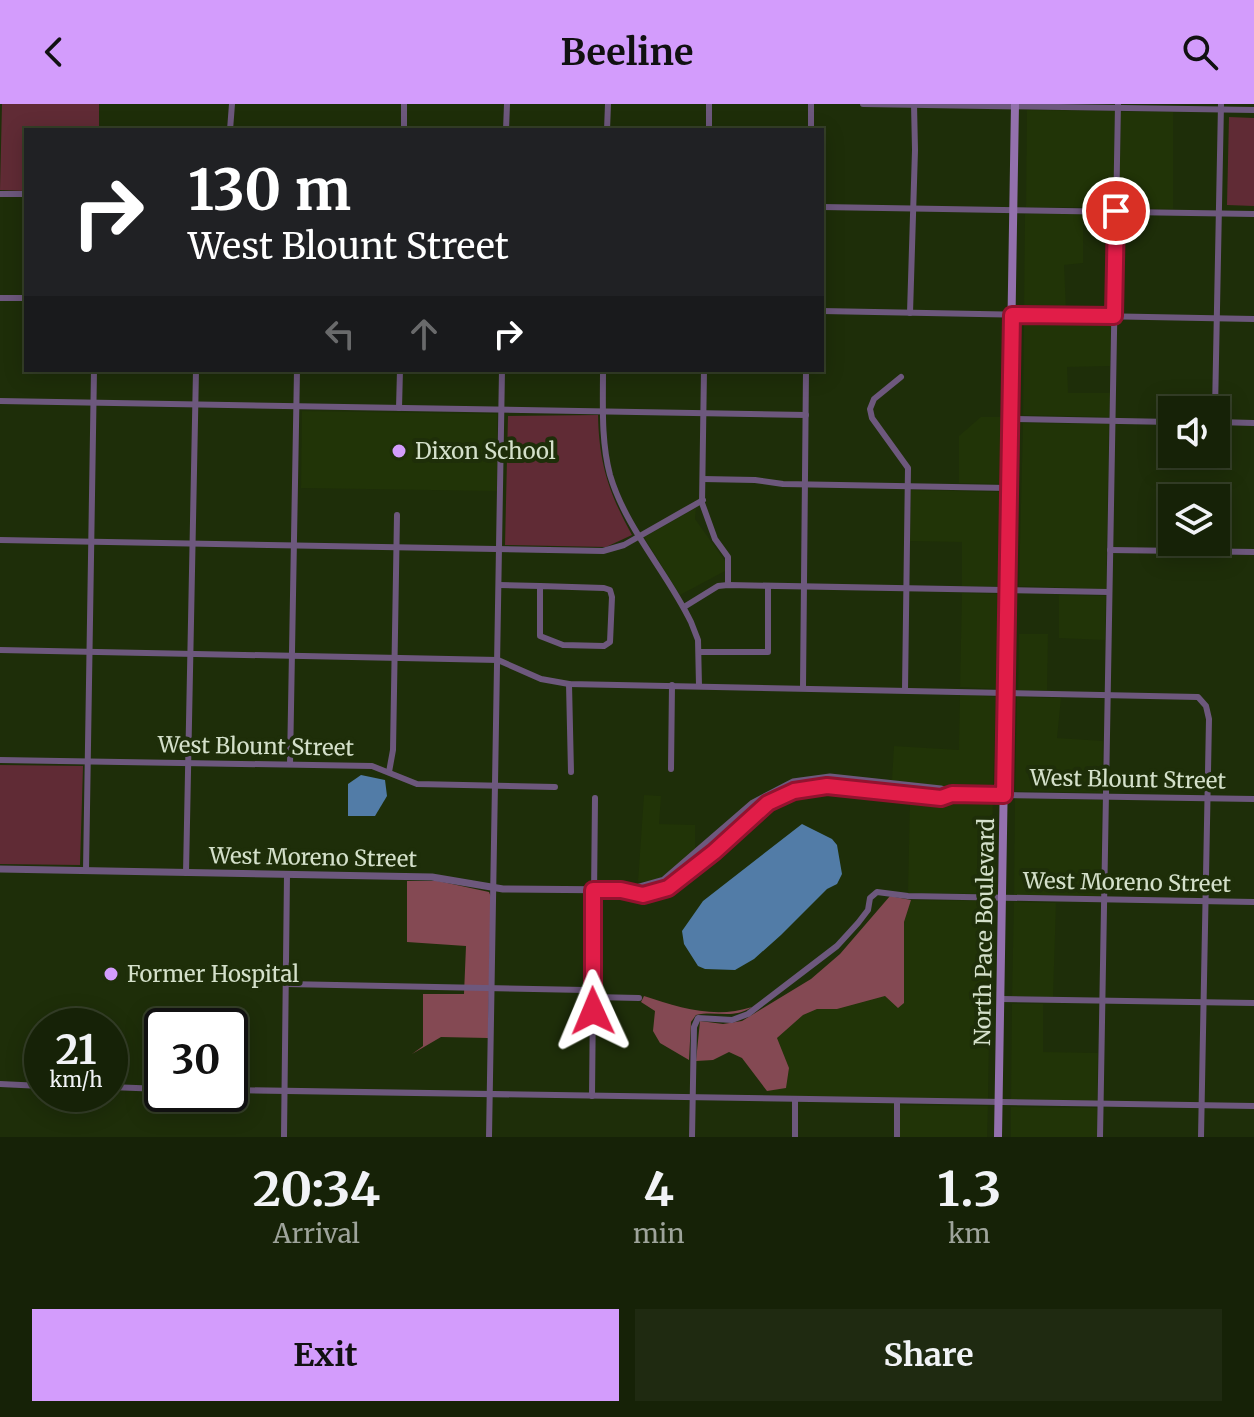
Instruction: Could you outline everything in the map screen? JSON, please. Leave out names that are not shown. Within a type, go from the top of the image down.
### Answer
[{"type":"main road","name":"North Pace Boulevard","points":[[998,1137],[1015,105]]},
{"type":"street","points":[[230,128],[232,104]]},
{"type":"street","points":[[404,104],[404,128]]},
{"type":"street","points":[[506,128],[507,104]]},
{"type":"street","points":[[607,128],[608,104]]},
{"type":"street","points":[[709,104],[709,128]]},
{"type":"street","points":[[811,104],[811,128]]},
{"type":"street","points":[[863,104],[1221,107],[1254,110]]},
{"type":"street","points":[[910,313],[914,104]]},
{"type":"street","points":[[1100,1137],[1118,106]]},
{"type":"street","points":[[1215,396],[1221,107]]},
{"type":"street","points":[[0,194],[24,194]]},
{"type":"street","points":[[824,207],[1254,214]]},
{"type":"street","points":[[0,298],[24,298]]},
{"type":"street","points":[[824,311],[1254,319]]},
{"type":"street","points":[[86,871],[94,372]]},
{"type":"street","points":[[186,873],[196,372]]},
{"type":"street","points":[[290,764],[297,372]]},
{"type":"street","points":[[399,408],[400,372]]},
{"type":"street","points":[[489,1137],[502,372]]},
{"type":"street","points":[[603,372],[604,445],[611,476],[621,504],[693,627],[699,652],[699,686]]},
{"type":"street","points":[[704,372],[704,511],[715,539],[728,557],[728,585]]},
{"type":"street","points":[[803,688],[806,372]]},
{"type":"street","points":[[901,377],[874,399],[870,409],[872,418],[907,463],[905,690]]},
{"type":"street","points":[[0,401],[806,415]]},
{"type":"street","points":[[1010,419],[1158,422]]},
{"type":"street","points":[[1230,422],[1254,423]]},
{"type":"street","points":[[703,479],[1009,488]]},
{"type":"street","points":[[0,540],[603,551],[618,548],[703,500]]},
{"type":"street","points":[[389,772],[393,750],[397,515]]},
{"type":"street","points":[[1110,550],[1254,552]]},
{"type":"street","points":[[499,585],[540,586],[604,588],[610,590],[610,642],[604,646],[563,645],[540,636],[540,586]]},
{"type":"street","points":[[684,607],[718,586],[728,585],[1109,592]]},
{"type":"street","points":[[699,652],[768,652],[768,586]]},
{"type":"street","points":[[0,650],[498,660],[541,679],[569,684],[1198,697],[1204,702],[1209,719],[1201,1137]]},
{"type":"street","points":[[569,684],[571,772]]},
{"type":"street","points":[[671,769],[672,685]]},
{"type":"street","name":"West Blount Street","points":[[0,760],[372,766],[417,784],[555,787]]},
{"type":"street","name":"West Blount Street","points":[[625,891],[643,895],[668,888],[714,852],[762,803],[805,788],[859,784],[941,798],[952,794],[1254,799]]},
{"type":"street","points":[[592,1096],[595,798]]},
{"type":"street","name":"West Moreno Street","points":[[0,869],[432,877],[494,887],[625,891]]},
{"type":"street","points":[[284,1137],[287,874]]},
{"type":"street","name":"West Moreno Street","points":[[692,1098],[694,1027],[698,1018],[732,1020],[748,1014],[837,946],[868,910],[870,898],[882,891],[908,896],[1254,902]]},
{"type":"street","points":[[286,984],[585,990],[593,997],[639,998]]},
{"type":"street","points":[[1001,999],[1254,1003]]},
{"type":"street","points":[[0,1084],[24,1085]]},
{"type":"street","points":[[248,1090],[1254,1106]]},
{"type":"street","points":[[692,1098],[692,1137]]},
{"type":"street","points":[[795,1100],[795,1137]]},
{"type":"street","points":[[897,1101],[897,1137]]},
{"type":"shaded area","points":[[2,104],[99,104],[99,128],[24,128],[24,191],[0,190]]},
{"type":"shaded area","points":[[1027,110],[1115,111],[1113,207],[1026,207]]},
{"type":"shaded area","points":[[1121,112],[1173,112],[1173,209],[1119,208]]},
{"type":"shaded area","points":[[1229,117],[1254,118],[1254,206],[1227,205]]},
{"type":"shaded area","points":[[1025,214],[1083,214],[1083,263],[1064,265],[1066,311],[1101,313],[1024,312]]},
{"type":"shaded area","points":[[1024,319],[1111,320],[1110,366],[1067,367],[1068,393],[1110,393],[1109,417],[1023,415]]},
{"type":"shaded area","name":"Dixon School","points":[[302,411],[497,414],[497,491],[301,488]]},
{"type":"shaded area","points":[[598,415],[600,449],[607,478],[632,535],[606,547],[505,545],[508,416]]},
{"type":"shaded area","points":[[981,417],[1002,417],[1001,484],[959,483],[959,436]]},
{"type":"shaded area","points":[[1023,423],[1109,424],[1106,589],[1019,586]]},
{"type":"shaded area","points":[[911,490],[1001,492],[998,586],[962,586],[962,542],[910,541]]},
{"type":"shaded area","points":[[696,508],[695,519],[725,561],[725,571],[680,595],[644,537]]},
{"type":"shaded area","points":[[962,593],[998,594],[996,689],[960,687]]},
{"type":"shaded area","points":[[1059,595],[1106,596],[1105,640],[1059,638]]},
{"type":"shaded area","points":[[1019,634],[1048,634],[1047,690],[1018,690]]},
{"type":"shaded area","points":[[960,694],[996,697],[993,791],[952,790],[892,780],[894,746],[959,750]]},
{"type":"shaded area","points":[[1017,697],[1061,698],[1057,738],[1103,741],[1102,793],[1015,791]]},
{"type":"shaded area","points":[[0,765],[83,766],[80,865],[0,864]]},
{"type":"shaded area","points":[[644,795],[661,796],[659,824],[695,825],[695,850],[663,876],[653,881],[638,882]]},
{"type":"shaded area","points":[[910,798],[941,801],[993,798],[991,894],[908,893]]},
{"type":"shaded area","points":[[1015,798],[1102,800],[1101,896],[1014,895]]},
{"type":"shaded area","points":[[407,881],[438,881],[489,892],[488,1038],[441,1037],[412,1054],[423,1046],[423,994],[464,994],[466,946],[407,942]]},
{"type":"shaded area","points":[[890,896],[911,900],[904,922],[904,1003],[898,1008],[885,996],[837,1009],[817,1009],[803,1015],[777,1038],[789,1068],[786,1088],[767,1091],[742,1058],[729,1052],[713,1060],[696,1061],[700,1021],[723,1024],[742,1021],[811,979],[840,954]]},
{"type":"shaded area","points":[[911,900],[991,901],[988,1099],[770,1096],[770,1090],[786,1087],[789,1069],[777,1038],[803,1015],[817,1009],[837,1009],[885,996],[904,1003],[904,922]]},
{"type":"shaded area","points":[[1014,902],[1056,903],[1053,997],[1012,996]]},
{"type":"shaded area","points":[[644,996],[711,1012],[752,1007],[731,1014],[696,1015],[691,1022],[689,1060],[660,1043],[653,1031],[655,1011],[641,1002]]},
{"type":"shaded area","points":[[1012,1004],[1043,1004],[1043,1052],[1098,1053],[1097,1101],[1011,1099]]},
{"type":"shaded area","points":[[900,1105],[988,1106],[987,1137],[900,1137]]},
{"type":"shaded area","points":[[1011,1107],[1097,1108],[1097,1137],[1011,1137]]},
{"type":"water","points":[[361,775],[385,780],[387,796],[375,816],[348,816],[348,784]]},
{"type":"water","points":[[802,824],[832,839],[837,845],[842,874],[837,884],[827,889],[754,959],[735,970],[698,966],[684,944],[682,931],[703,901]]},
{"type":"place","name":"Dixon School","points":[[399,451]]},
{"type":"place","name":"Former Hospital","points":[[111,974]]},
{"type":"route","points":[[593,1011],[593,890],[621,890],[643,895],[668,888],[768,803],[805,788],[858,788],[941,798],[952,794],[1004,795],[1012,315],[1114,316],[1116,211]]}]
